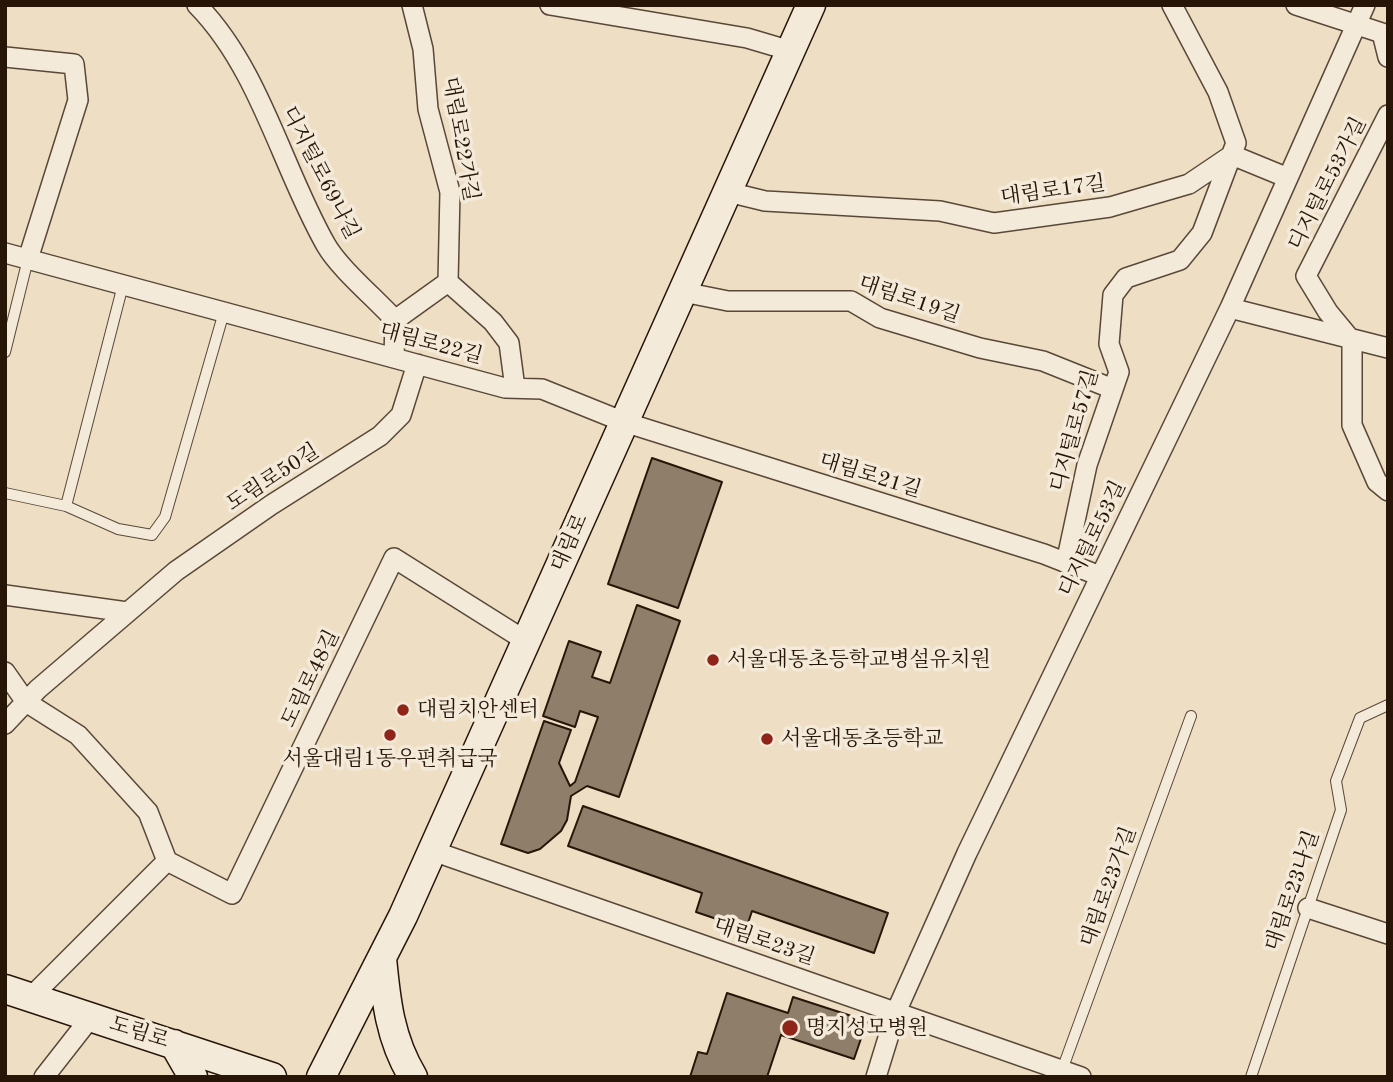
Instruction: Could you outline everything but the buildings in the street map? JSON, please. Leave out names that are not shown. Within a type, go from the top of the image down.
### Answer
[{"type":"street","name":"디지털로69나길","points":[[197,5],[218,27],[270,122],[327,247],[395,320]]},
{"type":"street","name":"대림로22가길","points":[[412,5],[423,49],[428,109],[450,192],[448,282]]},
{"type":"street","points":[[550,5],[747,38],[790,51]]},
{"type":"street","name":"대림로","points":[[321,1077],[433,850],[811,5]]},
{"type":"street","name":"디지털로57길","points":[[1066,563],[1087,465],[1119,372],[1109,344],[1113,295],[1126,278],[1180,260],[1202,233],[1236,143],[1218,92],[1172,5]]},
{"type":"street","points":[[1296,5],[1382,33],[1388,57]]},
{"type":"street","name":"디지털로53길","points":[[876,1077],[896,1012],[967,853],[1230,308],[1365,5]]},
{"type":"street","points":[[5,57],[74,64],[78,100],[28,259]]},
{"type":"street","name":"디지털로53가길","points":[[1353,341],[1328,312],[1306,276],[1388,115]]},
{"type":"street","points":[[1232,155],[1288,178]]},
{"type":"street","name":"대림로17길","points":[[728,192],[765,201],[940,211],[994,223],[1110,207],[1189,184],[1232,155]]},
{"type":"street","name":"대림로22길","points":[[5,253],[417,364],[515,388],[542,389],[624,422]]},
{"type":"street","points":[[394,358],[395,320],[448,282],[492,322],[509,343],[515,388]]},
{"type":"street","name":"대림로19길","points":[[683,292],[728,301],[851,301],[880,318],[980,348],[1043,362],[1113,389]]},
{"type":"street","points":[[1230,308],[1388,348]]},
{"type":"street","points":[[1353,341],[1352,425],[1377,482],[1388,491]]},
{"type":"street","name":"도림로50길","points":[[5,724],[26,702],[176,571],[260,512],[380,436],[401,415],[417,364]]},
{"type":"street","name":"대림로21길","points":[[624,422],[1100,576]]},
{"type":"street","name":"도림로48길","points":[[167,861],[232,894],[394,558],[526,641]]},
{"type":"street","points":[[5,595],[127,612]]},
{"type":"street","points":[[5,672],[26,702],[78,735],[148,812],[167,861],[18,993]]},
{"type":"street","name":"대림로23길","points":[[433,850],[1072,1074]]},
{"type":"street","points":[[1308,908],[1388,934]]},
{"type":"street","points":[[382,958],[386,1008],[393,1036],[413,1077]]},
{"type":"street","name":"도림로","points":[[18,993],[272,1077]]},
{"type":"street","points":[[44,1077],[91,1017]]},
{"type":"street","points":[[174,1044],[193,1077]]},
{"type":"lane","points":[[5,352],[28,259]]},
{"type":"lane","points":[[66,506],[123,285]]},
{"type":"lane","points":[[5,493],[66,506],[118,529],[152,535],[165,517],[224,312]]},
{"type":"lane","name":"대림로23나길","points":[[1251,1077],[1341,810],[1336,781],[1360,718],[1388,705]]},
{"type":"lane","name":"대림로23가길","points":[[1072,1074],[1191,716]]},
{"type":"place","name":"서울대동초등학교병설유치원","points":[[713,660]]},
{"type":"place","name":"대림치안센터","points":[[403,710]]},
{"type":"place","name":"서울대림1동우편취급국","points":[[390,735]]},
{"type":"place","name":"서울대동초등학교","points":[[767,739]]},
{"type":"place","name":"명지성모병원","points":[[790,1028]]}]
